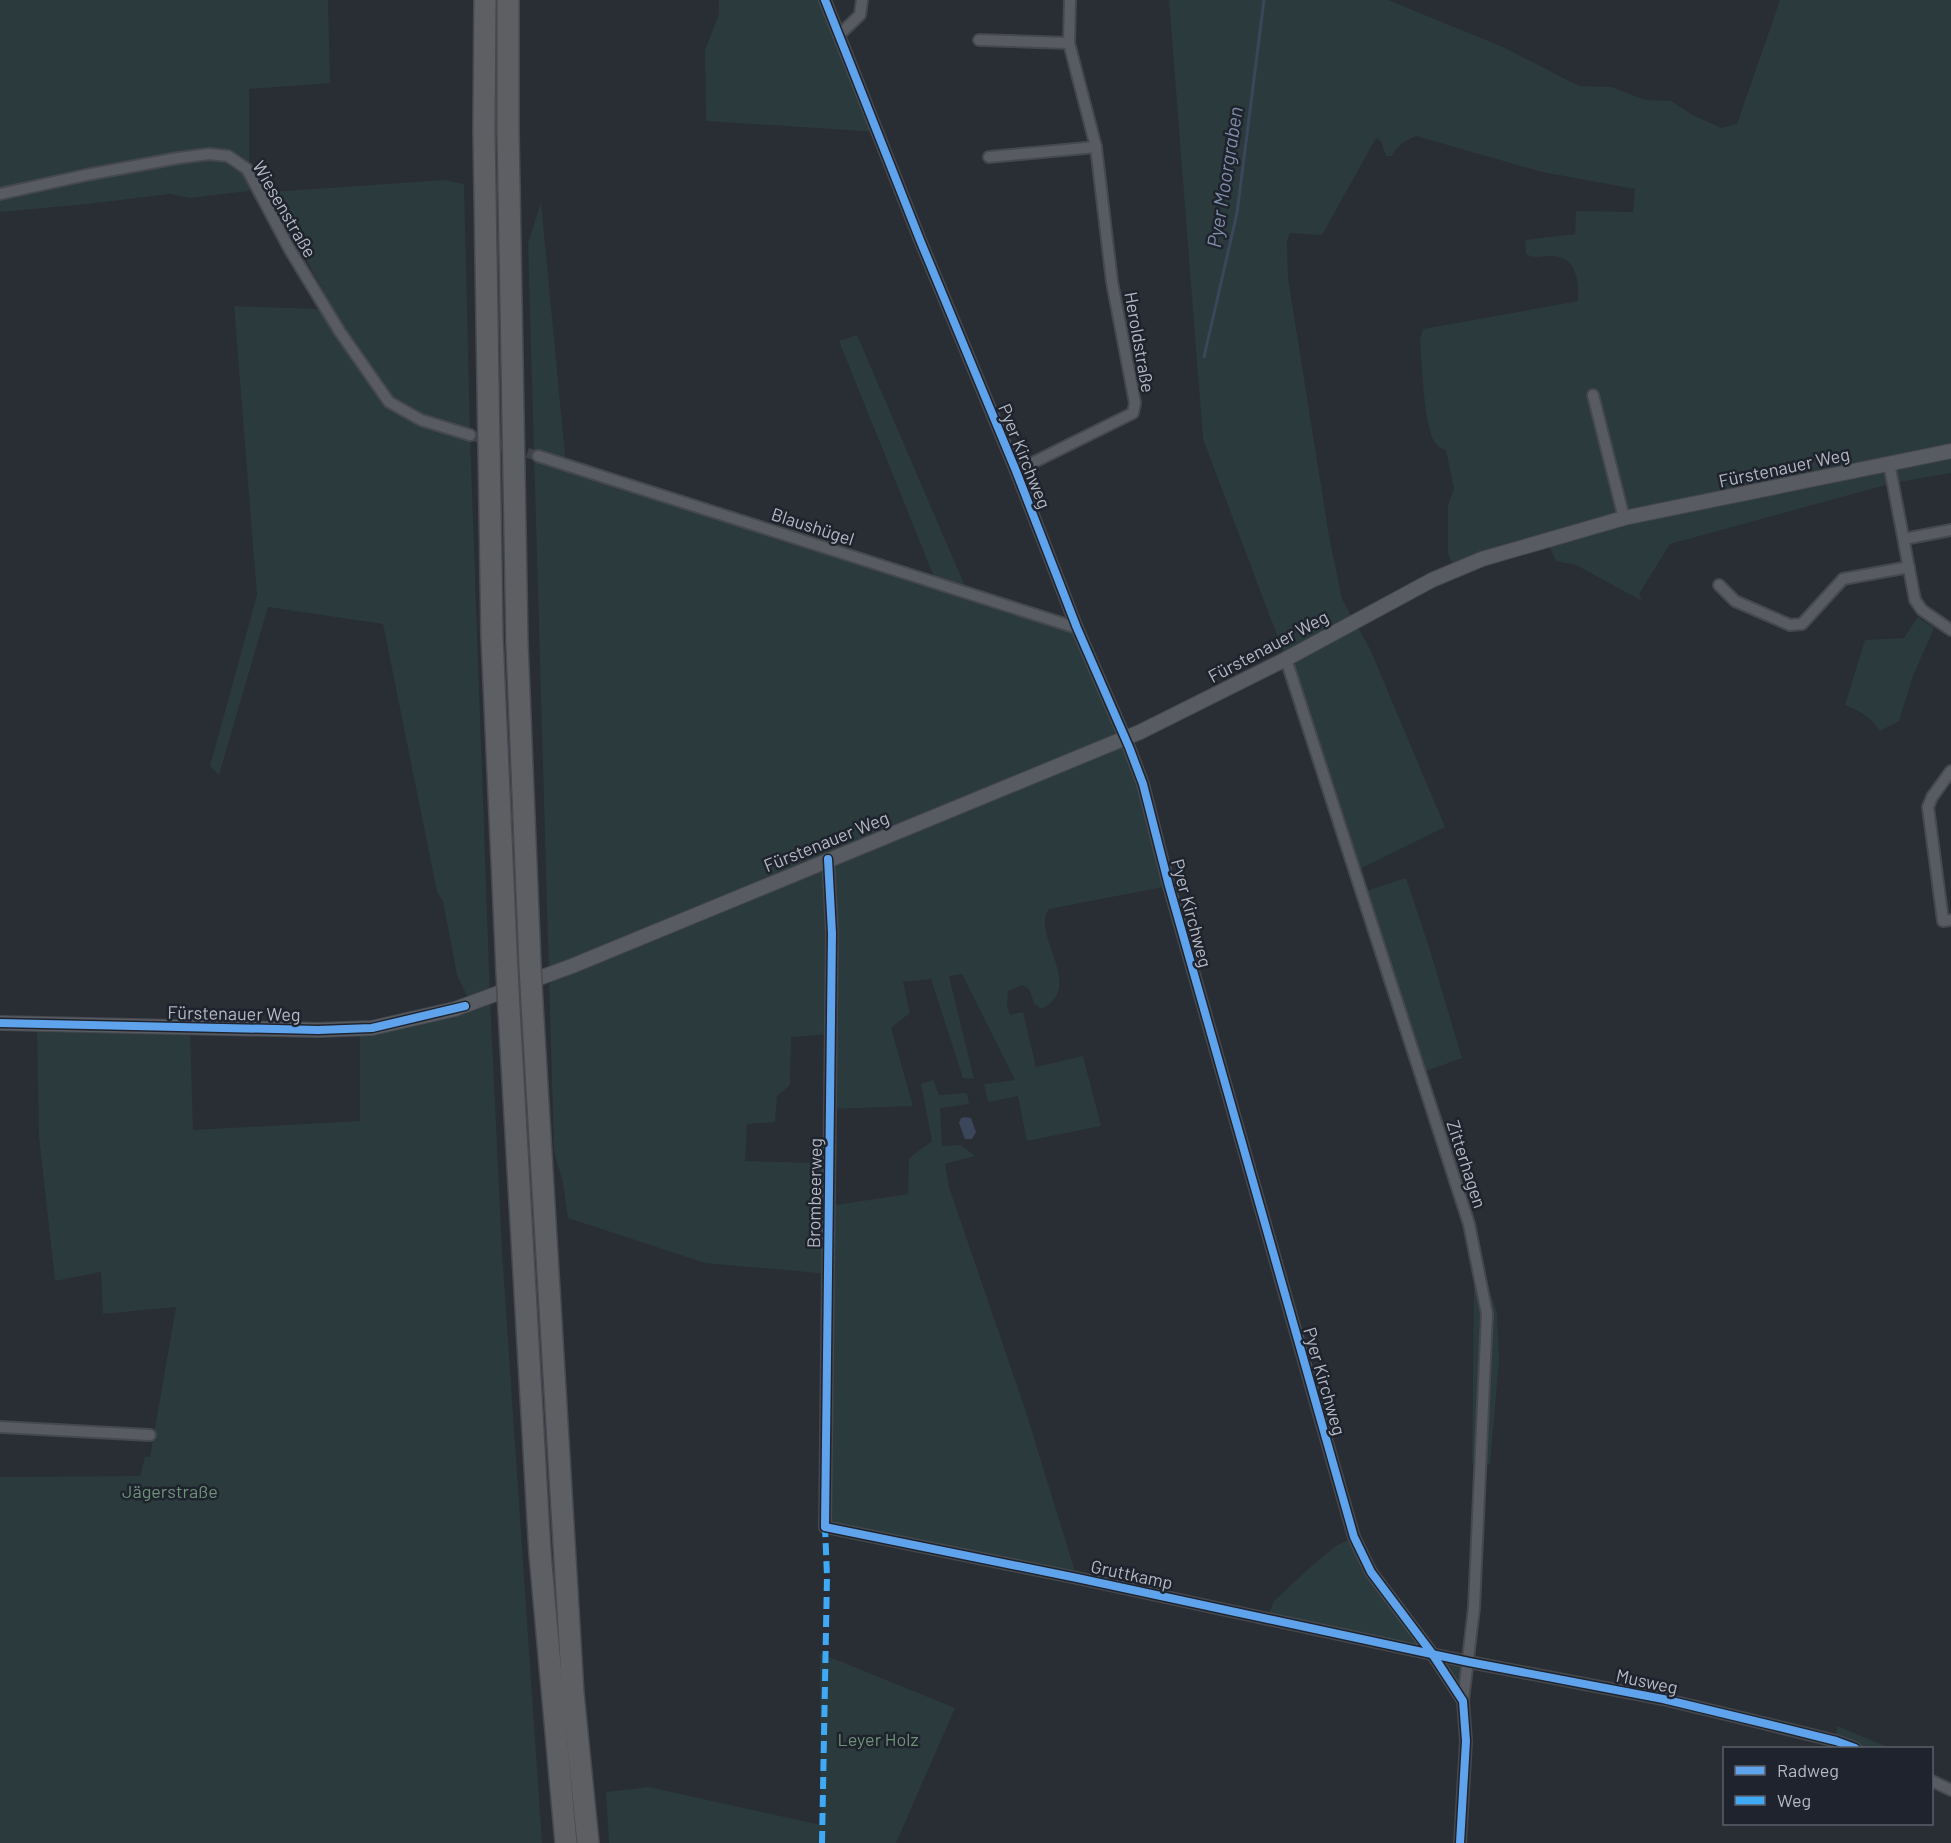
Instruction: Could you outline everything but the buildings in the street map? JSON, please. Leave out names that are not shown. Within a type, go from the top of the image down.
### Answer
[{"type":"highway","points":[[485,0],[484,131],[492,625],[507,971],[540,1554],[566,1843]]},
{"type":"highway","points":[[508,0],[508,131],[517,644],[530,965],[573,1694],[588,1843]]},
{"type":"street","name":"Pyer Kirchweg","points":[[825,0],[920,240],[1016,471],[1077,628],[1143,784],[1169,886],[1354,1537],[1371,1572],[1431,1652],[1464,1701]]},
{"type":"street","points":[[839,35],[860,15],[862,0]]},
{"type":"street","name":"Heroldstraße","points":[[1016,471],[1133,413],[1135,403],[1112,282],[1096,147],[1069,43],[1070,0]]},
{"type":"street","points":[[979,40],[1069,43]]},
{"type":"street","points":[[990,157],[1096,147]]},
{"type":"street","name":"Wiesenstraße","points":[[0,194],[178,158],[209,154],[228,156],[247,169],[301,268],[340,332],[389,402],[421,420],[470,435]]},
{"type":"street","points":[[1593,395],[1624,518]]},
{"type":"street","name":"Fürstenauer Weg","points":[[0,1023],[318,1030],[372,1029],[455,1009],[572,966],[1125,739],[1286,659],[1383,606],[1482,559],[1624,518],[1951,451]]},
{"type":"street","name":"Blaushügel","points":[[538,456],[1077,628]]},
{"type":"street","points":[[1889,464],[1915,600],[1922,610],[1951,630]]},
{"type":"street","points":[[1904,539],[1951,530]]},
{"type":"street","points":[[1719,585],[1735,601],[1790,625],[1803,624],[1843,579],[1909,567]]},
{"type":"street","name":"Zitterhagen","points":[[1286,659],[1466,1213],[1487,1314],[1474,1608],[1464,1701]]},
{"type":"street","points":[[1951,771],[1932,797],[1928,807],[1943,921],[1951,920]]},
{"type":"street","name":"Brombeerweg","points":[[825,1527],[832,933],[828,859]]},
{"type":"street","points":[[1939,893],[1951,901]]},
{"type":"street","points":[[0,1427],[150,1435]]},
{"type":"street","name":"Gruttkamp","points":[[825,1527],[1431,1652]]},
{"type":"street","name":"Musweg","points":[[1431,1652],[1469,1662],[1663,1699],[1836,1741],[1850,1747]]},
{"type":"street","points":[[1460,1843],[1466,1741],[1464,1701]]},
{"type":"street","points":[[1933,1781],[1951,1790]]},
{"type":"green space","points":[[0,0],[328,0],[330,83],[249,89],[249,191],[190,198],[170,194],[0,212]]},
{"type":"green space","points":[[719,0],[825,0],[878,132],[706,121],[705,50],[719,14]]},
{"type":"green space","points":[[1169,0],[1388,0],[1503,47],[1579,86],[1612,87],[1645,100],[1671,101],[1693,115],[1721,128],[1737,124],[1780,0],[1951,0],[1951,473],[1893,483],[1670,544],[1639,594],[1642,601],[1576,565],[1556,561],[1546,540],[1455,570],[1448,553],[1448,505],[1454,489],[1446,450],[1438,446],[1429,427],[1420,339],[1423,329],[1578,301],[1577,279],[1568,261],[1554,256],[1533,257],[1526,254],[1525,240],[1575,234],[1576,211],[1633,212],[1635,189],[1542,172],[1416,136],[1396,149],[1392,156],[1386,156],[1381,141],[1376,138],[1322,235],[1290,233],[1287,241],[1288,278],[1329,536],[1342,599],[1370,649],[1445,827],[1356,871],[1363,892],[1406,878],[1429,947],[1462,1058],[1421,1073],[1286,659],[1203,439]]},
{"type":"green space","name":"Jägerstraße","points":[[445,180],[464,184],[470,435],[490,997],[502,1251],[542,1843],[0,1843],[0,1477],[140,1476],[145,1457],[150,1457],[176,1307],[103,1314],[101,1272],[55,1281],[39,1137],[37,1024],[190,1027],[193,1130],[360,1121],[360,1029],[479,1000],[467,996],[457,975],[443,901],[437,892],[383,624],[268,607],[219,775],[210,766],[257,595],[234,306],[319,309],[331,305],[269,192]]},
{"type":"green space","points":[[541,202],[566,465],[936,582],[839,341],[857,335],[968,593],[1077,628],[1129,747],[1169,886],[1049,909],[1045,920],[1046,932],[1059,975],[1059,988],[1054,1000],[1041,1009],[1034,1003],[1029,989],[1022,985],[1008,991],[1007,1005],[1010,1015],[1023,1012],[1036,1067],[1083,1056],[1101,1126],[1027,1141],[1018,1096],[988,1102],[984,1084],[1015,1080],[962,974],[949,976],[974,1079],[963,1078],[931,979],[903,982],[910,1013],[891,1028],[913,1106],[830,1109],[831,1034],[791,1037],[790,1085],[777,1096],[775,1122],[747,1124],[745,1161],[823,1163],[822,1207],[908,1194],[909,1158],[932,1141],[921,1084],[933,1080],[939,1095],[967,1093],[969,1104],[940,1108],[942,1146],[961,1145],[975,1156],[945,1164],[949,1187],[1025,1409],[1077,1578],[828,1525],[829,1274],[705,1263],[568,1218],[563,1183],[554,1152],[528,243]]},
{"type":"green space","points":[[1918,617],[1934,628],[1913,676],[1899,721],[1880,731],[1865,715],[1845,705],[1865,640],[1904,638]]},
{"type":"green space","points":[[1485,1279],[1497,1312],[1499,1361],[1490,1464],[1472,1463],[1474,1285]]},
{"type":"green space","points":[[1354,1537],[1371,1572],[1431,1652],[1267,1618],[1274,1601],[1305,1572],[1334,1547]]},
{"type":"green space","points":[[1431,1652],[1469,1662],[1463,1701]]},
{"type":"green space","name":"Leyer Holz","points":[[820,1653],[955,1708],[896,1843],[609,1843],[606,1792],[649,1787],[821,1825]]},
{"type":"green space","points":[[1837,1726],[1888,1747],[1852,1747],[1836,1741]]},
{"type":"water","points":[[961,1118],[971,1118],[976,1132],[972,1139],[965,1139],[959,1123]]},
{"type":"waterway","name":"Pyer Moorgraben","points":[[1204,357],[1237,213],[1264,0]]},
{"type":"tunnel","points":[[470,435],[538,456]]},
{"type":"marked path","points":[[822,1843],[827,1576],[825,1527]]},
{"type":"cycle path","points":[[825,0],[920,240],[1016,471],[1077,628],[1143,784],[1169,886],[1354,1537],[1371,1572],[1431,1652],[1463,1701],[1466,1741],[1460,1843]]},
{"type":"cycle path","points":[[828,859],[832,933],[825,1527],[1469,1662],[1663,1699],[1836,1741],[1852,1747]]},
{"type":"cycle path","points":[[0,1023],[318,1030],[372,1028],[465,1006]]}]
